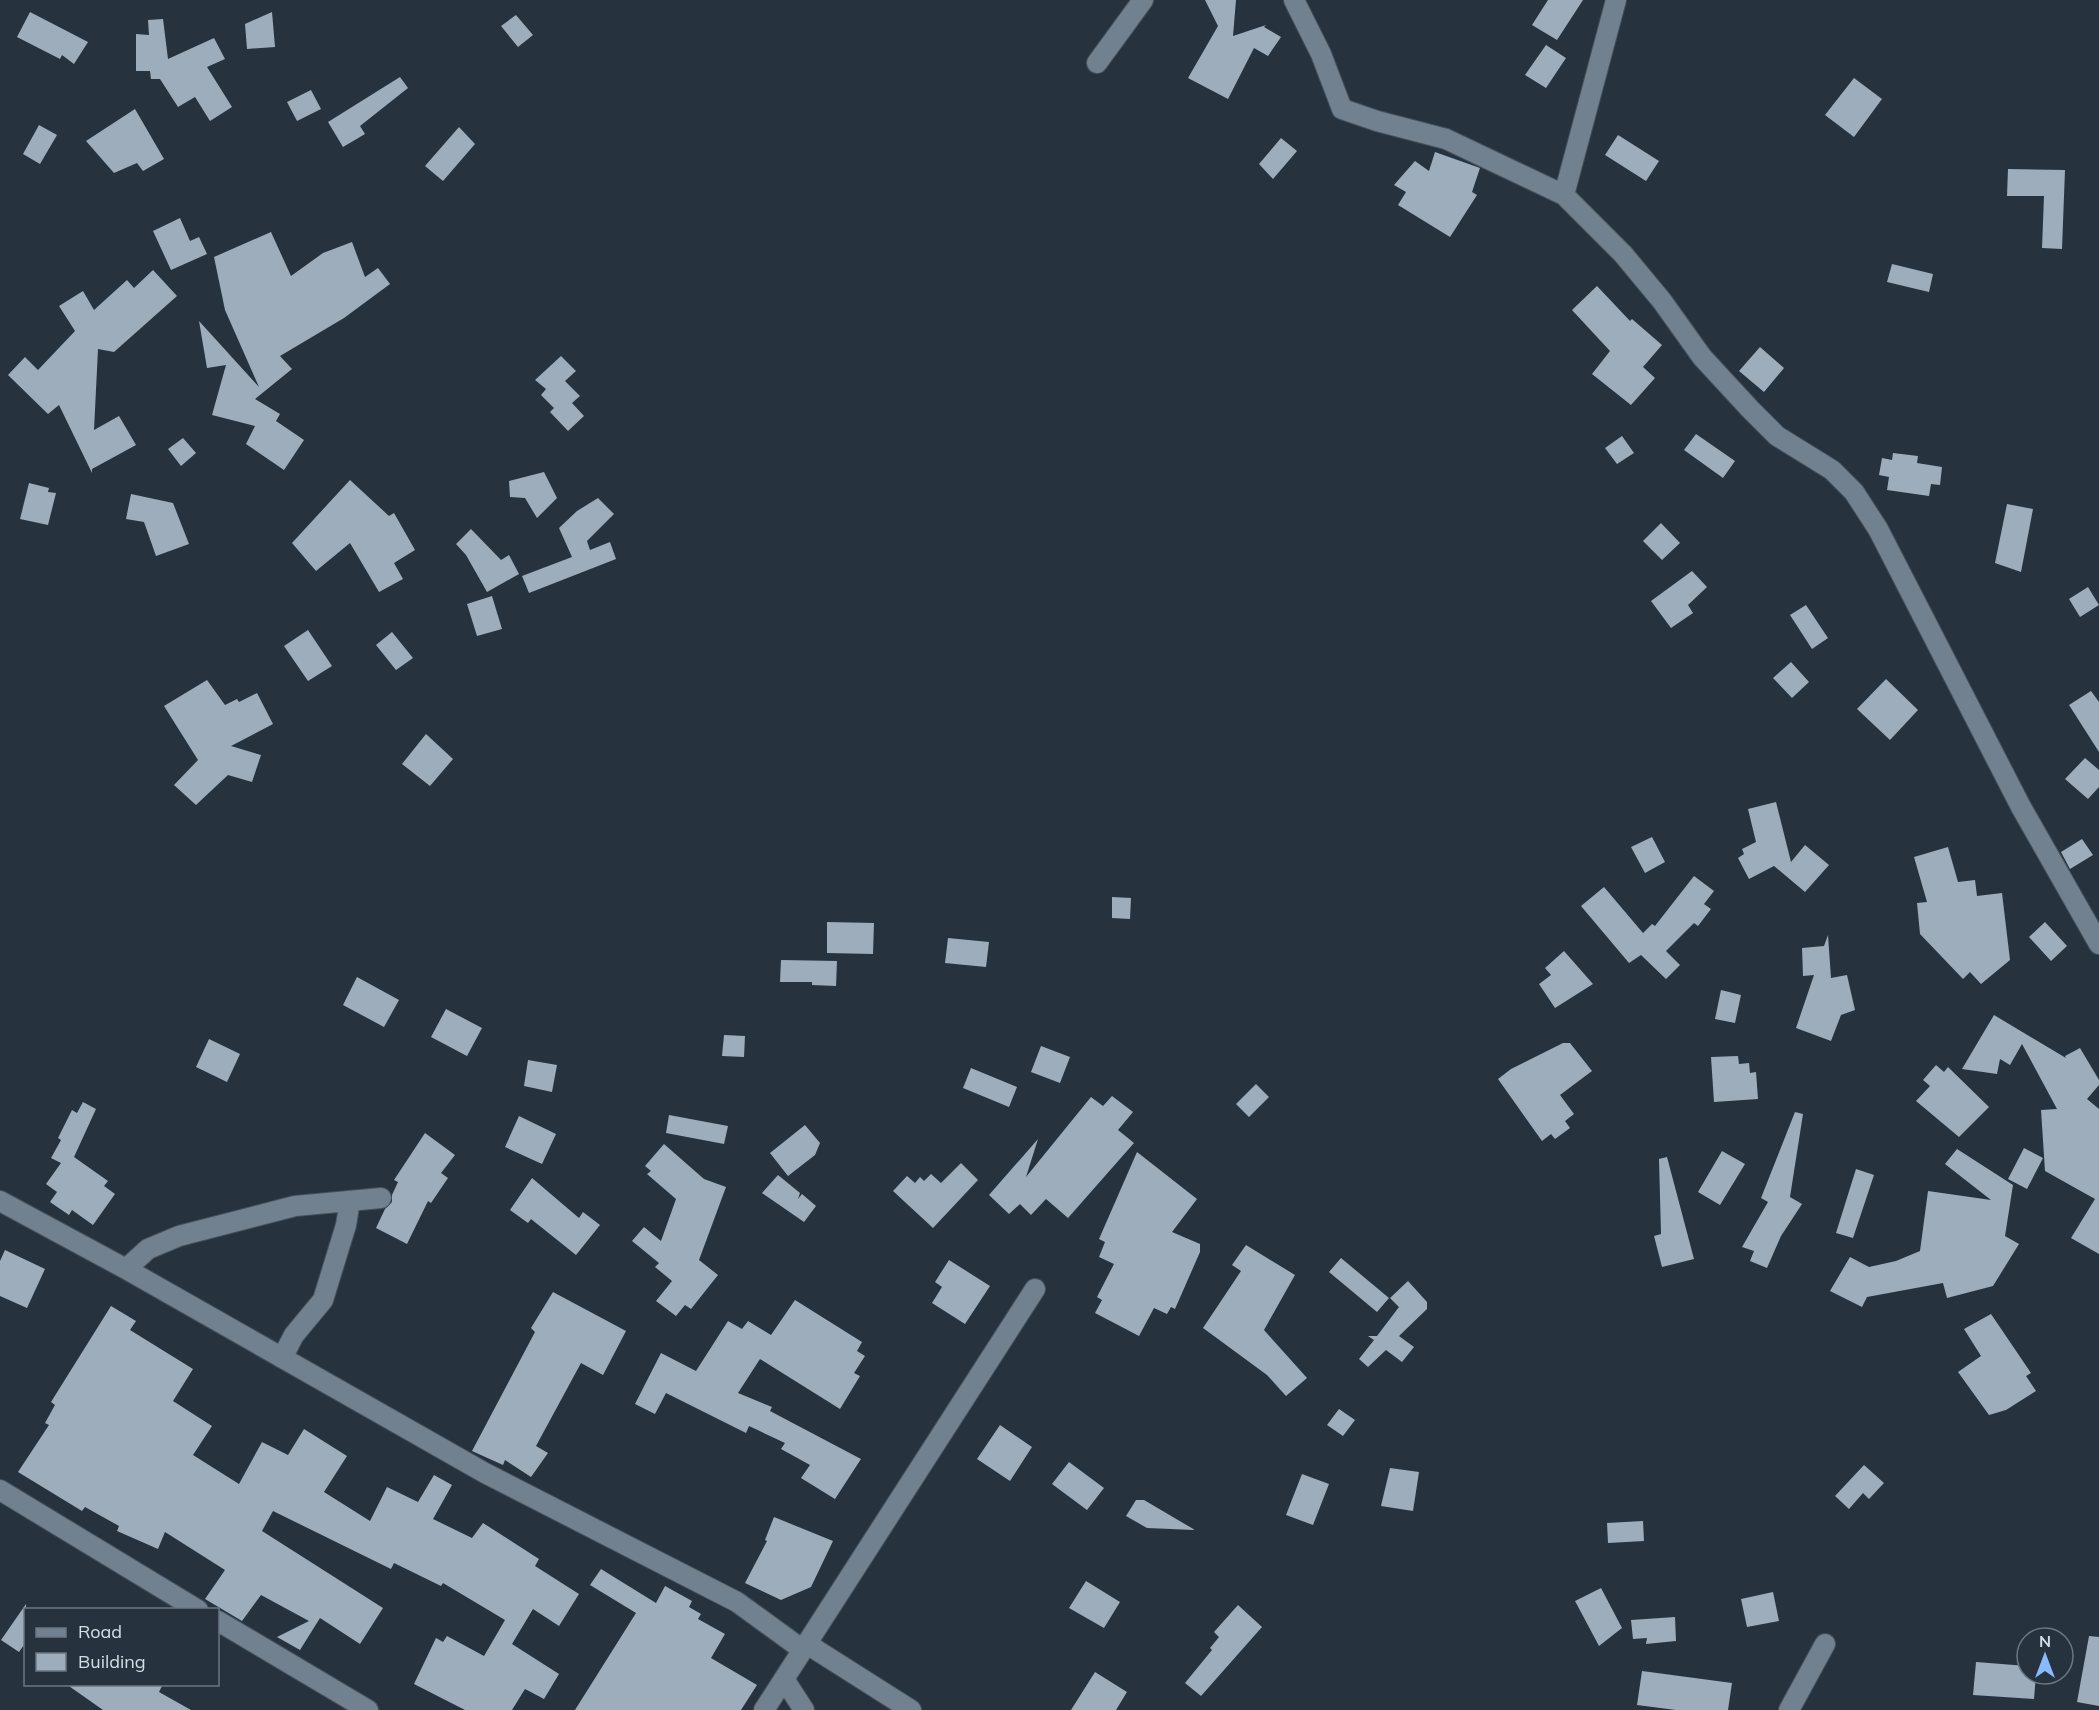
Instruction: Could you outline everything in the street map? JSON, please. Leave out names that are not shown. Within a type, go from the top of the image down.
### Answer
[{"type":"street","points":[[1097,63],[1143,0]]},
{"type":"street","points":[[1294,0],[1321,54],[1342,109],[1377,121],[1446,139],[1564,195],[1623,254],[1662,301],[1702,357],[1750,409],[1777,436],[1832,470],[1854,492],[1878,529],[2020,807],[2099,944]]},
{"type":"street","points":[[1564,195],[1616,0]]},
{"type":"street","points":[[126,1269],[148,1249],[179,1236],[296,1206],[381,1198]]},
{"type":"street","points":[[0,1201],[126,1269],[485,1473],[737,1602],[805,1647],[911,1710]]},
{"type":"street","points":[[282,1358],[294,1335],[323,1300],[346,1225],[350,1201]]},
{"type":"street","points":[[764,1710],[1035,1289]]},
{"type":"street","points":[[0,1490],[195,1608]]},
{"type":"street","points":[[219,1622],[368,1710]]},
{"type":"street","points":[[1789,1710],[1825,1644]]},
{"type":"street","points":[[784,1679],[804,1710]]},
{"type":"building","points":[[1205,0],[1236,0],[1233,36],[1266,25],[1264,27],[1281,37],[1268,56],[1254,48],[1228,99],[1188,78],[1218,26]]},
{"type":"building","points":[[1548,0],[1583,0],[1557,40],[1532,25]]},
{"type":"building","points":[[30,12],[88,42],[74,64],[62,55],[60,59],[17,37]]},
{"type":"building","points":[[272,12],[275,47],[247,49],[245,24]]},
{"type":"building","points":[[516,15],[533,35],[518,47],[501,26]]},
{"type":"building","points":[[163,19],[168,59],[214,38],[225,59],[207,67],[232,107],[210,121],[195,97],[178,107],[160,79],[151,79],[150,71],[136,71],[136,34],[149,35],[148,20]]},
{"type":"building","points":[[1546,45],[1566,58],[1546,88],[1525,75]]},
{"type":"building","points":[[400,77],[408,88],[360,126],[365,134],[343,147],[328,122]]},
{"type":"building","points":[[1854,78],[1882,99],[1854,137],[1825,115]]},
{"type":"building","points":[[311,90],[321,109],[297,121],[287,102]]},
{"type":"building","points":[[135,109],[164,159],[143,171],[137,163],[114,173],[86,141]]},
{"type":"building","points":[[39,125],[57,135],[40,164],[23,154]]},
{"type":"building","points":[[459,127],[475,144],[443,181],[425,166]]},
{"type":"building","points":[[1618,135],[1659,161],[1646,181],[1605,155]]},
{"type":"building","points":[[1281,138],[1297,151],[1273,179],[1259,164]]},
{"type":"building","points":[[1435,152],[1480,168],[1472,192],[1477,195],[1450,237],[1398,205],[1406,192],[1394,185],[1415,161],[1429,171]]},
{"type":"building","points":[[2008,169],[2065,170],[2062,249],[2042,248],[2044,196],[2007,196]]},
{"type":"building","points":[[180,218],[190,241],[199,237],[207,254],[171,270],[153,231]]},
{"type":"building","points":[[271,232],[291,276],[323,253],[352,242],[365,277],[378,268],[390,284],[344,318],[280,356],[292,369],[255,399],[280,414],[276,421],[304,440],[284,470],[246,444],[255,426],[212,415],[226,365],[207,368],[199,321],[259,387],[225,310],[214,257]]},
{"type":"building","points":[[1892,264],[1933,274],[1929,292],[1887,282]]},
{"type":"building","points":[[153,270],[177,296],[114,352],[98,349],[94,430],[119,416],[136,445],[92,469],[92,473],[59,405],[48,414],[8,375],[25,357],[38,370],[75,331],[59,306],[83,291],[94,310],[127,280],[134,288]]},
{"type":"building","points":[[1597,286],[1630,321],[1632,319],[1662,345],[1643,367],[1655,378],[1631,405],[1592,374],[1610,351],[1572,310]]},
{"type":"building","points":[[1760,347],[1784,368],[1764,392],[1739,371]]},
{"type":"building","points":[[561,356],[576,371],[565,381],[580,396],[572,403],[584,416],[568,431],[550,412],[554,408],[541,395],[546,389],[535,380]]},
{"type":"building","points":[[1696,434],[1735,461],[1723,478],[1684,450]]},
{"type":"building","points":[[1622,436],[1634,453],[1617,464],[1605,448]]},
{"type":"building","points":[[183,438],[196,453],[181,466],[168,449]]},
{"type":"building","points":[[1893,453],[1918,456],[1917,463],[1942,467],[1940,485],[1931,484],[1929,496],[1887,490],[1889,477],[1879,475],[1882,458],[1892,460]]},
{"type":"building","points":[[544,472],[557,498],[537,518],[525,498],[510,497],[509,481]]},
{"type":"building","points":[[350,480],[389,516],[394,513],[415,550],[394,563],[403,579],[379,592],[350,543],[316,571],[292,543]]},
{"type":"building","points":[[29,483],[49,488],[48,492],[56,493],[48,525],[20,519]]},
{"type":"building","points":[[131,494],[173,503],[189,544],[156,556],[144,522],[126,519]]},
{"type":"building","points":[[598,498],[614,514],[587,541],[590,550],[610,542],[616,559],[529,593],[522,576],[572,557],[559,528],[577,511]]},
{"type":"building","points":[[2007,504],[2033,509],[2021,572],[1995,563]]},
{"type":"building","points":[[1661,523],[1680,543],[1662,560],[1643,541]]},
{"type":"building","points":[[471,529],[501,560],[509,555],[519,574],[487,592],[466,555],[456,544]]},
{"type":"building","points":[[1692,571],[1707,587],[1688,605],[1693,613],[1671,628],[1651,601]]},
{"type":"building","points":[[2088,587],[2099,605],[2080,617],[2069,599]]},
{"type":"building","points":[[492,596],[502,629],[477,636],[467,604]]},
{"type":"building","points":[[1806,605],[1828,638],[1812,649],[1790,615]]},
{"type":"building","points":[[308,630],[332,666],[308,681],[284,646]]},
{"type":"building","points":[[392,632],[413,658],[396,670],[376,645]]},
{"type":"building","points":[[1791,662],[1809,682],[1792,698],[1773,678]]},
{"type":"building","points":[[1886,679],[1918,710],[1890,740],[1857,709]]},
{"type":"building","points":[[207,680],[225,705],[237,699],[239,702],[257,693],[273,724],[231,746],[261,755],[252,782],[228,775],[196,805],[174,785],[198,760],[164,706]]},
{"type":"building","points":[[2091,691],[2099,702],[2099,752],[2069,705]]},
{"type":"building","points":[[426,734],[453,759],[430,786],[402,764]]},
{"type":"building","points":[[2085,758],[2099,770],[2099,787],[2088,799],[2065,779]]},
{"type":"building","points":[[1776,802],[1791,862],[1805,845],[1829,865],[1805,892],[1774,866],[1749,879],[1738,858],[1744,854],[1742,849],[1756,842],[1748,809]]},
{"type":"building","points":[[1652,837],[1665,862],[1645,873],[1631,847]]},
{"type":"building","points":[[2082,839],[2093,855],[2070,869],[2061,852]]},
{"type":"building","points":[[1948,847],[1958,882],[1975,880],[1977,896],[2002,893],[2010,960],[1981,984],[1970,972],[1963,979],[1920,934],[1917,903],[1927,902],[1914,857]]},
{"type":"building","points":[[1694,876],[1714,891],[1704,904],[1711,909],[1698,926],[1694,923],[1666,951],[1680,965],[1666,979],[1641,955],[1629,963],[1581,906],[1604,887],[1643,933],[1652,924],[1655,926]]},
{"type":"building","points":[[1112,897],[1131,898],[1130,919],[1112,918]]},
{"type":"building","points":[[827,922],[874,923],[873,954],[827,953]]},
{"type":"building","points":[[2045,922],[2067,946],[2051,961],[2029,937]]},
{"type":"building","points":[[1828,935],[1831,978],[1847,975],[1855,1010],[1841,1015],[1831,1041],[1796,1028],[1814,975],[1803,976],[1802,948],[1824,946]]},
{"type":"building","points":[[948,938],[989,942],[986,967],[945,963]]},
{"type":"building","points":[[1564,951],[1593,984],[1555,1008],[1539,984],[1551,975],[1545,968]]},
{"type":"building","points":[[781,960],[837,961],[836,986],[812,985],[812,982],[780,982]]},
{"type":"building","points":[[357,977],[399,1000],[384,1027],[343,1005]]},
{"type":"building","points":[[1721,990],[1741,995],[1735,1023],[1715,1019]]},
{"type":"building","points":[[446,1009],[482,1028],[467,1056],[431,1037]]},
{"type":"building","points":[[1994,1015],[2066,1058],[2065,1056],[2080,1048],[2099,1080],[2099,1085],[2087,1099],[2099,1109],[2099,1254],[2071,1238],[2095,1199],[2045,1171],[2041,1110],[2057,1109],[2022,1044],[2010,1065],[2000,1059],[1997,1074],[1962,1069]]},
{"type":"building","points":[[724,1035],[745,1036],[744,1057],[722,1056]]},
{"type":"building","points":[[209,1039],[240,1054],[227,1082],[196,1067]]},
{"type":"building","points":[[1563,1043],[1570,1043],[1592,1071],[1560,1095],[1574,1114],[1565,1121],[1570,1128],[1555,1139],[1551,1134],[1542,1141],[1498,1079],[1511,1069]]},
{"type":"building","points":[[1041,1046],[1070,1057],[1060,1083],[1031,1072]]},
{"type":"building","points":[[1738,1056],[1739,1064],[1749,1063],[1750,1073],[1756,1072],[1758,1099],[1714,1102],[1711,1057]]},
{"type":"building","points":[[528,1060],[557,1065],[552,1092],[524,1086]]},
{"type":"building","points":[[1936,1065],[1944,1072],[1948,1067],[1989,1107],[1959,1137],[1916,1101],[1930,1086],[1923,1080]]},
{"type":"building","points":[[971,1068],[1017,1087],[1009,1107],[963,1088]]},
{"type":"building","points":[[1256,1084],[1269,1097],[1249,1117],[1236,1104]]},
{"type":"building","points":[[1112,1096],[1133,1112],[1118,1130],[1134,1143],[1068,1218],[1046,1199],[1031,1215],[1020,1204],[1009,1214],[989,1195],[1038,1139],[1026,1177],[1091,1097],[1103,1106]]},
{"type":"building","points":[[83,1102],[96,1109],[74,1157],[108,1181],[104,1186],[115,1194],[93,1225],[72,1210],[69,1215],[50,1202],[57,1192],[46,1184],[61,1163],[51,1158],[61,1140],[58,1138],[72,1110],[77,1113]]},
{"type":"building","points":[[1795,1112],[1803,1114],[1790,1197],[1802,1204],[1781,1236],[1767,1268],[1750,1261],[1754,1251],[1742,1247],[1768,1202],[1761,1198]]},
{"type":"building","points":[[669,1115],[728,1126],[724,1144],[666,1133]]},
{"type":"building","points":[[519,1116],[556,1134],[542,1164],[505,1147]]},
{"type":"building","points":[[805,1125],[820,1143],[815,1155],[788,1176],[770,1153]]},
{"type":"building","points":[[425,1133],[455,1155],[441,1173],[448,1178],[431,1203],[428,1201],[407,1244],[376,1228],[385,1209],[392,1202],[392,1195],[398,1182],[394,1180]]},
{"type":"building","points":[[664,1144],[704,1179],[726,1187],[699,1260],[718,1275],[691,1309],[685,1305],[676,1316],[656,1301],[672,1281],[655,1267],[659,1263],[632,1241],[644,1227],[661,1241],[676,1199],[647,1174],[651,1171],[645,1166]]},
{"type":"building","points":[[2024,1148],[2043,1158],[2027,1189],[2008,1179]]},
{"type":"building","points":[[1957,1149],[2013,1185],[2005,1236],[2019,1244],[1993,1286],[1947,1298],[1943,1283],[1867,1297],[1862,1307],[1830,1291],[1850,1257],[1869,1267],[1896,1261],[1920,1251],[1928,1191],[1991,1200],[1945,1164]]},
{"type":"building","points":[[1722,1151],[1745,1164],[1720,1205],[1698,1192]]},
{"type":"building","points":[[1137,1152],[1197,1199],[1172,1232],[1200,1244],[1200,1252],[1175,1309],[1171,1307],[1167,1314],[1154,1308],[1139,1336],[1095,1313],[1102,1300],[1097,1297],[1114,1264],[1099,1257],[1105,1242],[1099,1239]]},
{"type":"building","points":[[1667,1157],[1694,1259],[1662,1267],[1654,1236],[1661,1234],[1659,1159]]},
{"type":"building","points":[[961,1163],[978,1180],[933,1228],[893,1191],[907,1176],[915,1183],[920,1177],[924,1181],[931,1174],[941,1183]]},
{"type":"building","points":[[1856,1169],[1874,1175],[1853,1238],[1836,1233]]},
{"type":"building","points":[[778,1175],[800,1193],[798,1199],[802,1194],[816,1206],[804,1222],[762,1193]]},
{"type":"building","points":[[532,1178],[579,1218],[583,1212],[600,1225],[576,1255],[531,1219],[528,1223],[510,1210]]},
{"type":"building","points":[[1246,1245],[1295,1275],[1264,1330],[1307,1378],[1286,1396],[1267,1375],[1203,1328],[1241,1271],[1232,1265]]},
{"type":"building","points":[[5,1250],[45,1269],[27,1308],[0,1296],[0,1261]]},
{"type":"building","points":[[1341,1258],[1389,1298],[1377,1312],[1329,1272]]},
{"type":"building","points":[[949,1260],[990,1286],[965,1324],[932,1303],[942,1287],[935,1282]]},
{"type":"building","points":[[1408,1281],[1427,1302],[1427,1309],[1399,1336],[1414,1347],[1402,1362],[1386,1350],[1368,1367],[1359,1359],[1374,1340],[1368,1336],[1377,1336],[1399,1307],[1390,1298]]},
{"type":"building","points":[[553,1292],[626,1331],[603,1375],[581,1363],[536,1446],[548,1453],[531,1477],[505,1460],[503,1465],[472,1451],[535,1332],[531,1328]]},
{"type":"building","points":[[795,1300],[862,1342],[857,1351],[865,1356],[854,1373],[860,1376],[840,1409],[760,1359],[738,1393],[772,1407],[770,1411],[861,1459],[835,1499],[801,1478],[810,1465],[781,1449],[785,1443],[749,1426],[746,1433],[666,1393],[655,1414],[635,1404],[661,1353],[696,1371],[728,1321],[742,1329],[748,1321],[771,1335]]},
{"type":"building","points":[[111,1306],[136,1321],[130,1330],[193,1369],[173,1401],[212,1426],[193,1455],[239,1484],[262,1442],[288,1455],[304,1429],[347,1456],[324,1492],[370,1521],[387,1487],[418,1502],[434,1475],[452,1485],[433,1519],[472,1538],[483,1523],[539,1559],[535,1566],[579,1594],[559,1626],[533,1609],[512,1644],[559,1674],[544,1699],[525,1689],[512,1710],[465,1710],[414,1684],[436,1638],[443,1642],[447,1636],[484,1656],[505,1620],[443,1583],[441,1586],[394,1563],[391,1569],[273,1511],[262,1531],[383,1608],[360,1644],[320,1618],[300,1650],[277,1637],[309,1621],[261,1595],[242,1621],[205,1599],[225,1570],[165,1532],[158,1549],[117,1531],[119,1526],[85,1507],[82,1511],[18,1472],[49,1425],[45,1423],[55,1405],[51,1402]]},
{"type":"building","points":[[1991,1314],[2031,1373],[2026,1376],[2036,1391],[2006,1410],[1989,1415],[1958,1372],[1981,1356],[1964,1329]]},
{"type":"building","points":[[1339,1409],[1355,1420],[1343,1436],[1327,1425]]},
{"type":"building","points":[[1000,1425],[1032,1447],[1010,1481],[977,1459]]},
{"type":"building","points":[[1069,1462],[1104,1488],[1087,1510],[1052,1484]]},
{"type":"building","points":[[1864,1465],[1884,1483],[1869,1499],[1863,1493],[1849,1509],[1835,1496]]},
{"type":"building","points":[[1390,1468],[1419,1472],[1413,1511],[1381,1506]]},
{"type":"building","points":[[1302,1474],[1329,1484],[1313,1525],[1286,1515]]},
{"type":"building","points":[[1136,1500],[1144,1500],[1195,1530],[1147,1528],[1126,1516]]},
{"type":"building","points":[[774,1517],[833,1541],[811,1587],[781,1600],[745,1583],[767,1541],[765,1540]]},
{"type":"building","points":[[1643,1521],[1644,1541],[1608,1543],[1607,1523]]},
{"type":"building","points":[[601,1569],[656,1603],[665,1586],[692,1601],[689,1607],[701,1614],[698,1619],[725,1634],[711,1658],[757,1685],[741,1710],[575,1710],[636,1613],[590,1585]]},
{"type":"building","points":[[1086,1581],[1120,1602],[1104,1628],[1069,1608]]},
{"type":"building","points":[[1601,1588],[1622,1628],[1599,1646],[1575,1601]]},
{"type":"building","points":[[1773,1592],[1779,1621],[1747,1627],[1741,1599]]},
{"type":"building","points":[[26,1604],[24,1608],[24,1645],[19,1652],[1,1640]]},
{"type":"building","points":[[1238,1605],[1262,1627],[1201,1696],[1185,1683],[1212,1650],[1210,1648],[1219,1637],[1214,1632]]},
{"type":"building","points":[[1675,1617],[1676,1641],[1646,1644],[1647,1638],[1633,1639],[1631,1620]]},
{"type":"building","points":[[2089,1636],[2099,1637],[2099,1706],[2077,1702]]},
{"type":"building","points":[[1976,1662],[2015,1665],[2015,1686],[2035,1686],[2034,1699],[1973,1695]]},
{"type":"building","points":[[1642,1671],[1732,1683],[1728,1710],[1676,1710],[1637,1705]]},
{"type":"building","points":[[1095,1672],[1127,1692],[1116,1710],[1071,1710]]},
{"type":"building","points":[[69,1686],[162,1686],[159,1692],[191,1710],[103,1710]]}]
